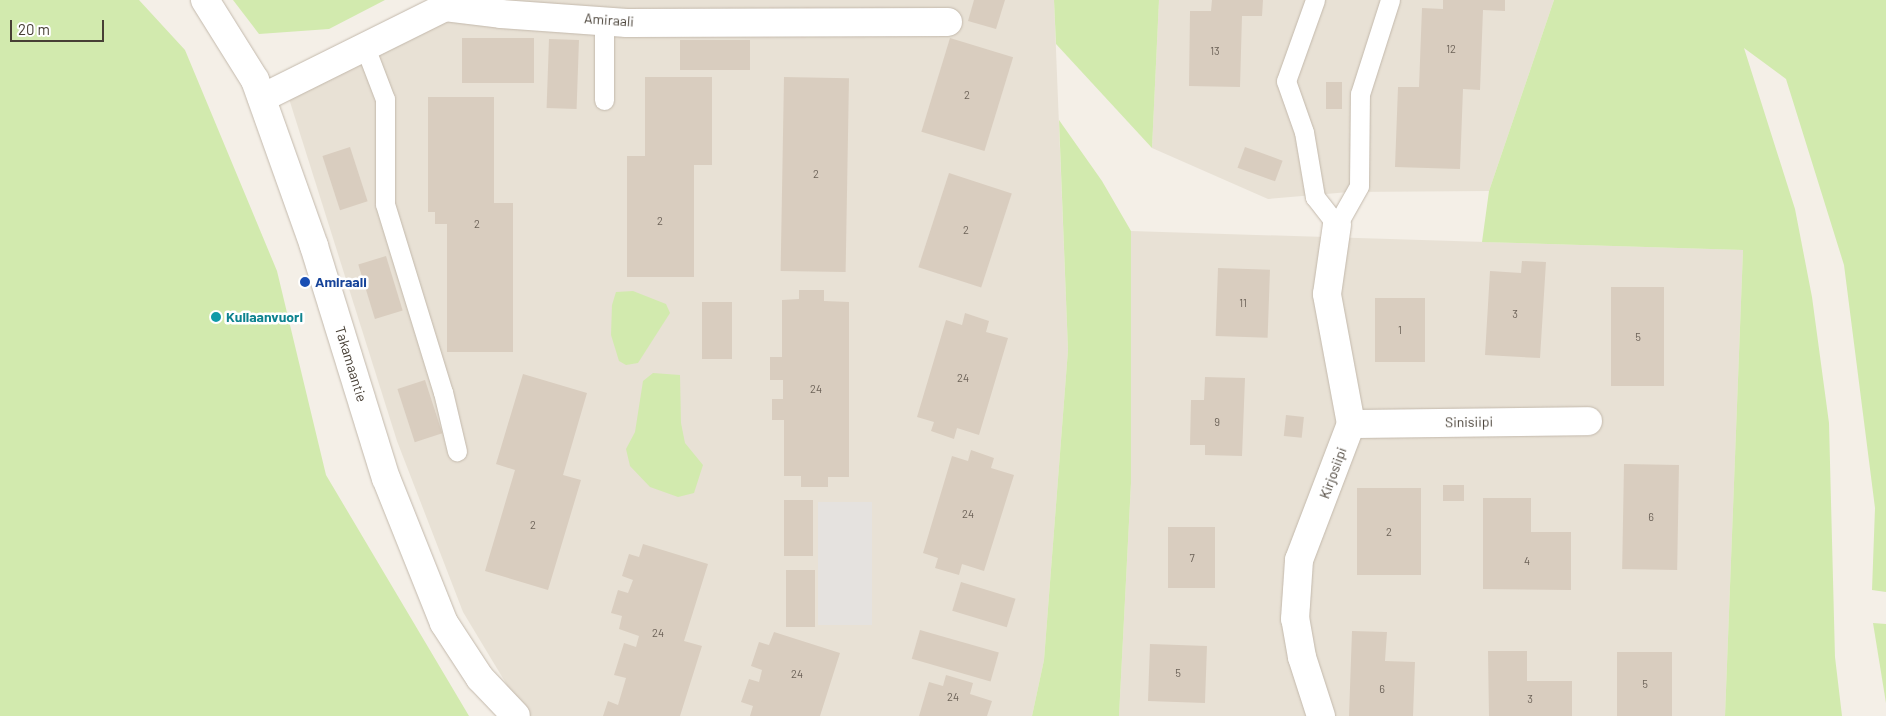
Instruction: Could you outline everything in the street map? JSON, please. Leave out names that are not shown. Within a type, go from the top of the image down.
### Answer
[{"type":"street","name":"Takamaantie","points":[[205,0],[255,80],[262,98],[314,246],[386,478],[444,624],[480,678],[516,716]]},
{"type":"street","name":"Amiraali","points":[[262,98],[445,7],[509,15],[604,19],[627,22],[948,22]]},
{"type":"street","points":[[1337,225],[1327,294],[1351,424]]},
{"type":"street","name":"Sinisiipi","points":[[1351,424],[1588,420]]},
{"type":"street","name":"Kirjosiipi","points":[[1321,716],[1302,657],[1295,619],[1299,560],[1351,424]]},
{"type":"lane","points":[[1315,0],[1286,82],[1304,132],[1315,197],[1337,225],[1359,186],[1360,94],[1390,0]]},
{"type":"lane","points":[[604,19],[604,100]]},
{"type":"lane","points":[[365,47],[385,99],[385,204],[443,392],[457,451]]},
{"type":"shaded area","points":[[445,0],[1054,0],[1068,350],[1044,660],[1032,716],[530,716],[522,710],[463,612],[397,441],[285,86]]},
{"type":"shaded area","points":[[1159,0],[1554,0],[1489,191],[1349,192],[1268,199],[1152,148]]},
{"type":"shaded area","points":[[1131,231],[1743,250],[1725,716],[1119,716],[1131,483]]},
{"type":"shaded area","points":[[818,502],[872,502],[872,625],[818,625]]},
{"type":"green space","points":[[0,0],[139,0],[185,50],[277,271],[326,475],[469,716],[0,716]]},
{"type":"green space","points":[[233,0],[385,0],[329,29],[259,34]]},
{"type":"green space","points":[[1054,0],[1159,0],[1152,148],[1056,44]]},
{"type":"green space","points":[[1554,0],[1886,0],[1886,592],[1872,590],[1875,508],[1844,265],[1786,79],[1744,48],[1795,209],[1812,297],[1829,423],[1835,657],[1842,716],[1725,716],[1743,250],[1482,242],[1489,191]]},
{"type":"green space","points":[[1059,120],[1102,181],[1131,231],[1131,483],[1119,716],[1032,716],[1044,660],[1068,350]]},
{"type":"green space","points":[[633,291],[666,304],[670,313],[638,363],[626,365],[619,361],[611,335],[612,305],[616,292]]},
{"type":"green space","points":[[653,373],[680,375],[681,423],[685,443],[703,465],[694,493],[678,497],[650,487],[630,466],[626,449],[635,432],[643,381]]},
{"type":"green space","points":[[1873,623],[1886,624],[1886,703]]},
{"type":"building","points":[[974,0],[1005,0],[996,29],[968,21]]},
{"type":"building","points":[[1212,0],[1263,0],[1262,16],[1242,16],[1240,87],[1189,86],[1190,11],[1211,11]]},
{"type":"building","points":[[1443,0],[1505,0],[1505,11],[1483,10],[1480,90],[1463,89],[1460,169],[1395,167],[1398,87],[1419,87],[1422,8],[1443,9]]},
{"type":"building","points":[[462,38],[534,38],[534,83],[462,83]]},
{"type":"building","points":[[950,38],[1013,57],[984,151],[921,132]]},
{"type":"building","points":[[549,39],[579,40],[577,109],[547,108]]},
{"type":"building","points":[[680,40],[750,40],[750,70],[680,70]]},
{"type":"building","points":[[645,77],[712,77],[712,165],[694,165],[694,277],[627,277],[627,156],[645,156]]},
{"type":"building","points":[[784,77],[849,78],[846,272],[781,271]]},
{"type":"building","points":[[1326,82],[1342,82],[1342,109],[1326,109]]},
{"type":"building","points":[[428,97],[494,97],[494,203],[513,203],[513,352],[447,352],[447,224],[435,224],[435,212],[428,212]]},
{"type":"building","points":[[350,147],[368,201],[340,210],[322,156]]},
{"type":"building","points":[[1245,147],[1283,161],[1275,181],[1237,168]]},
{"type":"building","points":[[949,173],[1012,193],[981,288],[918,267]]},
{"type":"building","points":[[386,256],[403,311],[375,319],[358,264]]},
{"type":"building","points":[[1522,261],[1546,262],[1540,358],[1485,355],[1490,271],[1521,273]]},
{"type":"building","points":[[1218,268],[1270,270],[1268,338],[1216,336]]},
{"type":"building","points":[[1611,287],[1664,287],[1664,386],[1611,386]]},
{"type":"building","points":[[799,290],[824,290],[824,301],[849,302],[849,477],[828,477],[828,487],[801,487],[801,476],[784,476],[784,420],[772,420],[772,399],[783,399],[783,380],[770,380],[770,357],[782,357],[782,300],[799,299]]},
{"type":"building","points":[[1375,298],[1425,298],[1425,362],[1375,362]]},
{"type":"building","points":[[702,302],[732,302],[732,359],[702,359]]},
{"type":"building","points":[[965,313],[989,321],[986,332],[1008,338],[979,435],[957,428],[954,439],[931,431],[934,422],[917,417],[946,320],[962,325]]},
{"type":"building","points":[[523,374],[587,393],[563,475],[581,480],[548,590],[485,571],[515,470],[496,464]]},
{"type":"building","points":[[1205,377],[1245,378],[1242,456],[1205,455],[1205,445],[1190,445],[1191,400],[1204,400]]},
{"type":"building","points":[[425,380],[442,433],[415,442],[397,389]]},
{"type":"building","points":[[1286,415],[1304,417],[1302,438],[1284,436]]},
{"type":"building","points":[[971,450],[994,458],[991,468],[1014,475],[984,571],[962,564],[959,575],[935,568],[938,558],[923,553],[952,456],[968,461]]},
{"type":"building","points":[[1624,464],[1679,465],[1677,570],[1622,569]]},
{"type":"building","points":[[1443,485],[1464,485],[1464,501],[1443,501]]},
{"type":"building","points":[[1357,488],[1421,488],[1421,575],[1357,575]]},
{"type":"building","points":[[1483,498],[1531,498],[1531,532],[1571,532],[1571,590],[1483,589]]},
{"type":"building","points":[[784,500],[813,500],[813,556],[784,556]]},
{"type":"building","points":[[1168,527],[1215,527],[1215,588],[1168,588]]},
{"type":"building","points":[[643,544],[708,564],[684,641],[702,646],[680,716],[603,716],[608,701],[618,705],[626,678],[614,675],[624,643],[636,647],[639,636],[619,629],[622,616],[611,613],[618,590],[628,593],[633,580],[622,576],[629,554],[639,557]]},
{"type":"building","points":[[786,570],[815,570],[815,627],[786,627]]},
{"type":"building","points":[[961,582],[1016,599],[1007,627],[952,611]]},
{"type":"building","points":[[920,630],[999,653],[991,681],[912,659]]},
{"type":"building","points":[[1352,631],[1387,632],[1385,661],[1415,662],[1413,716],[1349,716]]},
{"type":"building","points":[[774,632],[840,653],[820,716],[750,716],[753,706],[741,702],[749,679],[759,682],[762,670],[751,666],[759,642],[769,645]]},
{"type":"building","points":[[1150,644],[1207,646],[1205,703],[1148,701]]},
{"type":"building","points":[[1488,651],[1527,651],[1527,681],[1572,681],[1572,716],[1489,716]]},
{"type":"building","points":[[1617,652],[1672,652],[1672,716],[1617,716]]},
{"type":"building","points":[[946,675],[973,683],[970,694],[992,701],[987,716],[919,716],[929,682],[943,686]]},
{"type":"place","name":"Amiraali","points":[[305,282]]},
{"type":"place","name":"Kullaanvuori","points":[[216,317]]}]
